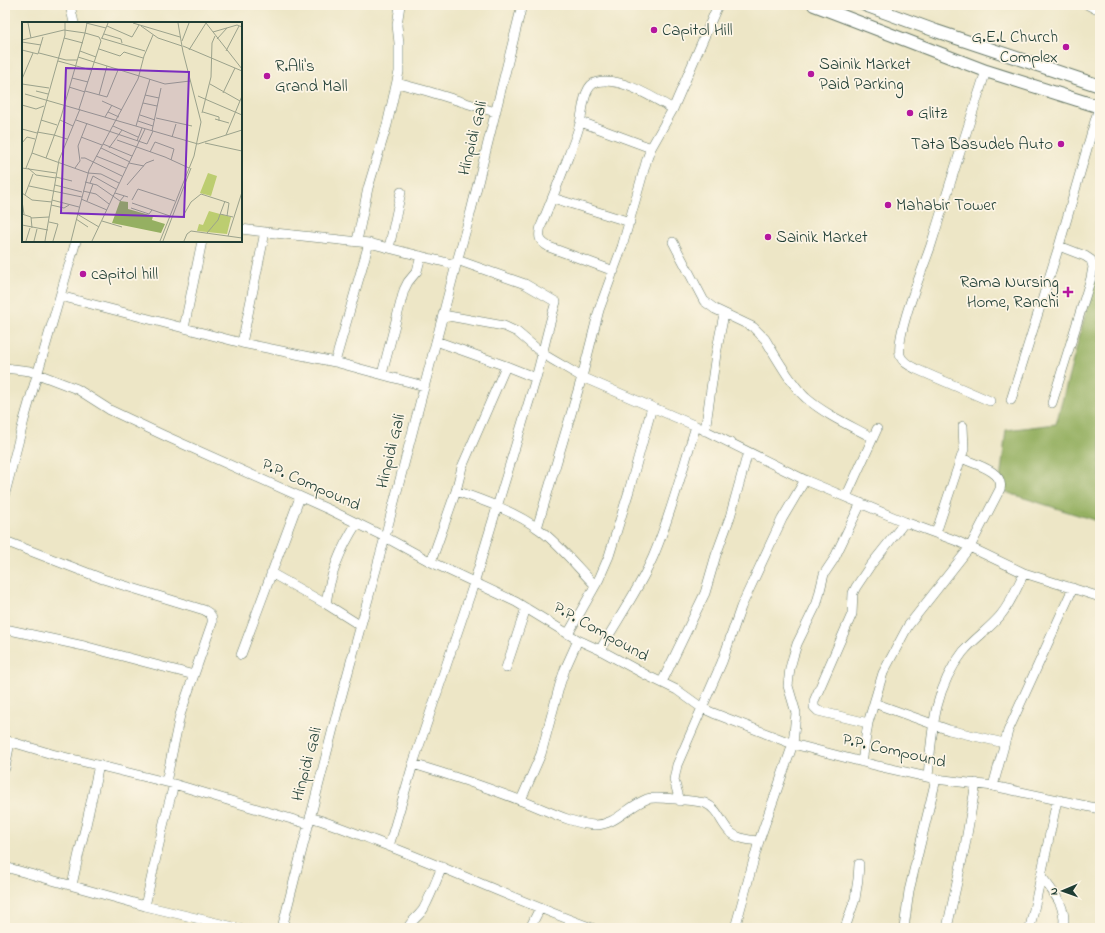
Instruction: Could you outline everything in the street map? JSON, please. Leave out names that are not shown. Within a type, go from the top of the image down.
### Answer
[{"type":"main road","points":[[814,5],[986,71],[1099,107]]},
{"type":"main road","points":[[865,5],[1100,86]]},
{"type":"street","points":[[70,5],[74,22]]},
{"type":"street","points":[[357,241],[368,188],[388,125],[397,83],[400,64],[397,25],[400,5]]},
{"type":"street","name":"Hinpidi Gali","points":[[282,928],[309,821],[386,537],[456,262],[470,215],[522,5]]},
{"type":"street","points":[[537,528],[582,377],[595,323],[630,222],[651,148],[673,109],[718,5]]},
{"type":"street","points":[[986,71],[903,326],[900,343],[900,357],[916,369],[990,402]]},
{"type":"street","points":[[614,271],[549,247],[542,243],[539,232],[553,198],[580,122],[587,93],[591,85],[596,82],[615,83],[635,88],[673,109]]},
{"type":"street","points":[[397,83],[495,112]]},
{"type":"street","points":[[1011,400],[1059,246],[1099,107]]},
{"type":"street","points":[[580,122],[651,148]]},
{"type":"street","points":[[389,248],[401,192]]},
{"type":"street","points":[[553,198],[630,222]]},
{"type":"street","points":[[242,229],[357,241],[421,256],[456,262],[525,284],[556,302],[546,335],[543,354],[536,378],[474,583],[413,764],[389,846]]},
{"type":"street","points":[[242,343],[265,232]]},
{"type":"street","points":[[5,493],[76,242]]},
{"type":"street","points":[[184,328],[202,242]]},
{"type":"street","points":[[673,242],[704,301],[715,310],[753,327],[760,333],[797,388],[806,398],[824,411],[873,438]]},
{"type":"street","points":[[335,362],[370,243]]},
{"type":"street","points":[[1052,403],[1091,278],[1093,267],[1091,260],[1085,256],[1059,246]]},
{"type":"street","points":[[382,374],[404,290],[417,271],[421,256]]},
{"type":"street","points":[[60,296],[242,343],[335,362],[424,386]]},
{"type":"street","points":[[704,431],[724,314]]},
{"type":"street","points":[[443,315],[504,326],[512,329],[543,354],[582,377],[696,426],[805,480],[905,522],[970,547],[1024,573],[1100,597]]},
{"type":"street","points":[[436,341],[536,378]]},
{"type":"street","points":[[431,562],[456,491],[462,467],[506,366]]},
{"type":"street","name":"P.P. Compound","points":[[5,368],[30,371],[76,389],[110,410],[386,537],[431,562],[526,608],[578,640],[677,690],[702,708],[741,724],[793,744],[862,762],[932,778],[993,786],[1100,809]]},
{"type":"street","points":[[568,634],[604,567],[615,538],[652,407]]},
{"type":"street","points":[[600,650],[653,558],[667,522],[696,426]]},
{"type":"street","points":[[936,533],[961,458],[964,440],[963,426]]},
{"type":"street","points":[[846,497],[877,429]]},
{"type":"street","points":[[662,682],[705,593],[716,555],[730,517],[748,452]]},
{"type":"street","points":[[862,762],[868,723],[883,673],[904,633],[917,613],[970,547],[1002,484],[1000,479],[995,474],[961,458]]},
{"type":"street","points":[[680,801],[674,780],[674,774],[722,662],[741,607],[762,559],[782,519],[805,480]]},
{"type":"street","points":[[456,491],[497,507],[537,528],[548,537],[595,585]]},
{"type":"street","points":[[241,655],[300,497]]},
{"type":"street","points":[[735,928],[759,841],[793,744],[796,713],[788,686],[790,668],[797,644],[817,603],[824,574],[834,559],[861,504]]},
{"type":"street","points":[[868,723],[818,711],[814,707],[814,701],[852,614],[853,593],[856,587],[870,566],[905,522]]},
{"type":"street","points":[[326,604],[330,579],[338,557],[357,523]]},
{"type":"street","points":[[5,541],[103,579],[204,610],[210,613],[213,618],[180,715],[164,822],[145,906]]},
{"type":"street","points":[[271,573],[361,626]]},
{"type":"street","points":[[904,928],[909,891],[932,778],[932,725],[942,690],[950,671],[963,653],[973,641],[1005,610],[1024,573]]},
{"type":"street","points":[[993,786],[1004,743],[1014,717],[1073,588]]},
{"type":"street","points":[[506,668],[526,608]]},
{"type":"street","points":[[5,630],[84,646],[194,675]]},
{"type":"street","points":[[521,800],[541,754],[562,678],[578,640]]},
{"type":"street","points":[[874,703],[932,725],[967,735],[1004,743]]},
{"type":"street","points":[[5,768],[8,741],[52,754],[170,783],[309,821],[348,829],[592,928]]},
{"type":"street","points":[[413,764],[456,777],[566,818],[593,825],[603,825],[647,799],[656,798],[698,802],[712,806],[730,832],[738,837],[759,841]]},
{"type":"street","points":[[72,885],[99,765]]},
{"type":"street","points":[[947,928],[965,846],[976,783]]},
{"type":"street","points":[[1030,928],[1058,800]]},
{"type":"street","points":[[845,928],[855,899],[859,864]]},
{"type":"street","points":[[5,867],[145,906],[238,928]]},
{"type":"street","points":[[408,928],[410,923],[419,916],[424,909],[442,867]]},
{"type":"street","points":[[1041,876],[1063,908],[1065,914],[1063,928]]},
{"type":"street","points":[[530,928],[540,908]]},
{"type":"green space","points":[[1100,259],[1100,522],[999,490],[1006,430],[1056,424]]},
{"type":"place","name":"Capitol Hill","points":[[654,30]]},
{"type":"place","name":"G.E.L Church Complex","points":[[1066,47]]},
{"type":"place","name":"Sainik Market Paid Parking","points":[[811,74]]},
{"type":"place","name":"R.Ali's Grand Mall","points":[[267,76]]},
{"type":"place","name":"Glitz","points":[[910,113]]},
{"type":"place","name":"Tata Basudeb Auto","points":[[1061,144]]},
{"type":"place","name":"Mahabir Tower","points":[[888,205]]},
{"type":"place","name":"Sainik Market","points":[[768,237]]},
{"type":"place","name":"capitol hill","points":[[83,274]]},
{"type":"place","name":"Rama Nursing Home, Ranchi","points":[[1068,292]]}]
